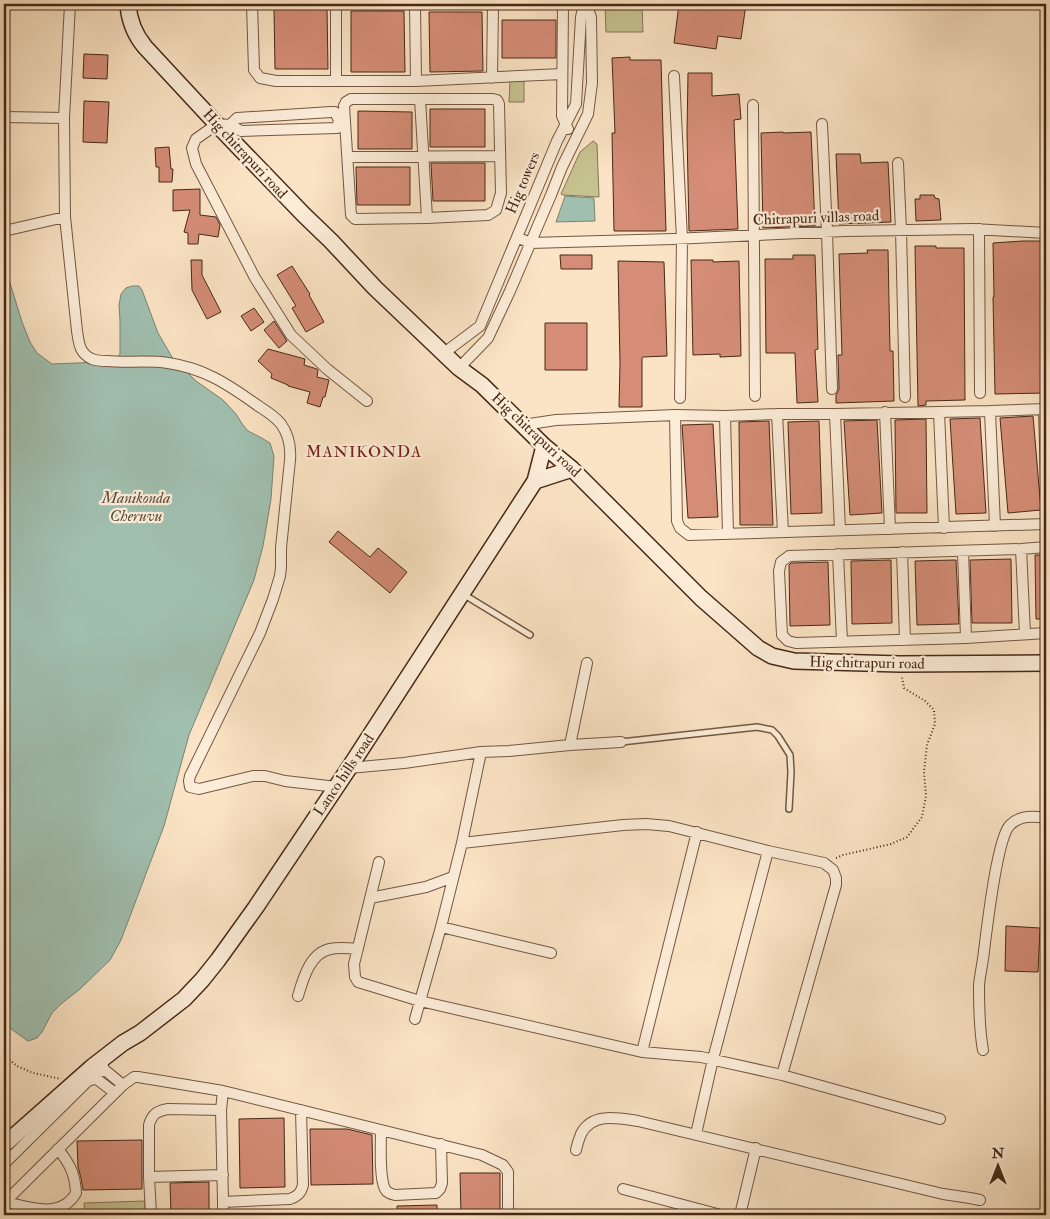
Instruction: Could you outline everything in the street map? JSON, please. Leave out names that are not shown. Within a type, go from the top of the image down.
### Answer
[{"type":"street","points":[[70,4],[64,118],[65,218],[77,331],[82,352],[97,360],[166,363],[195,368],[236,390],[269,413],[281,424],[290,442],[280,576],[260,633],[190,776],[190,788],[198,789],[253,776],[265,776],[285,781],[337,787]]},
{"type":"street","name":"Hig chitrapuri road","points":[[128,4],[138,37],[224,125],[375,288],[459,368],[482,385],[544,446],[572,469],[694,591],[758,648],[772,656],[794,661],[900,664],[1046,663]]},
{"type":"street","points":[[252,4],[254,70],[260,78],[276,82],[416,81],[562,74]]},
{"type":"street","points":[[336,4],[336,81]]},
{"type":"street","points":[[415,4],[416,81]]},
{"type":"street","points":[[492,78],[493,4]]},
{"type":"street","points":[[563,4],[562,116],[574,142]]},
{"type":"street","points":[[459,368],[488,338],[588,114],[592,83],[591,17],[585,4]]},
{"type":"street","name":"Hig towers","points":[[444,353],[480,326],[557,141],[576,104],[580,17],[585,4]]},
{"type":"street","points":[[674,76],[682,239],[680,398]]},
{"type":"street","points":[[493,98],[497,100],[499,104],[501,193],[496,210],[488,215],[355,219],[351,215],[348,157],[342,120],[346,102],[351,99],[420,99],[493,98]]},
{"type":"street","points":[[420,99],[428,218]]},
{"type":"street","points":[[754,105],[755,396]]},
{"type":"street","points":[[342,120],[335,112],[237,118],[196,139],[192,148],[196,164],[255,278],[291,335],[367,401]]},
{"type":"street","points":[[4,117],[64,118]]},
{"type":"street","points":[[224,125],[241,131],[337,128],[342,120]]},
{"type":"street","points":[[822,124],[832,389]]},
{"type":"street","points":[[348,157],[500,156]]},
{"type":"street","points":[[898,163],[905,397]]},
{"type":"street","points":[[4,231],[65,218]]},
{"type":"street","points":[[979,229],[980,393]]},
{"type":"street","name":"Chitrapuri villas road","points":[[530,243],[901,230],[979,229],[1046,233]]},
{"type":"street","points":[[517,237],[530,243]]},
{"type":"street","points":[[523,425],[556,420],[675,415],[725,416],[1045,409],[1046,481]]},
{"type":"street","points":[[990,411],[995,526]]},
{"type":"street","points":[[885,412],[890,529]]},
{"type":"street","points":[[939,412],[944,528]]},
{"type":"street","points":[[777,414],[783,532]]},
{"type":"street","points":[[835,414],[840,530]]},
{"type":"street","points":[[675,415],[677,521],[680,528],[689,535],[1046,524]]},
{"type":"street","points":[[725,416],[728,534]]},
{"type":"street","name":"Lanco hills road","points":[[123,1043],[140,1034],[184,999],[202,980],[256,907],[350,768],[535,481],[544,446]]},
{"type":"street","points":[[535,481],[572,469]]},
{"type":"street","points":[[1046,547],[789,556],[781,562],[779,571],[782,635],[788,641],[966,638],[1046,632]]},
{"type":"street","points":[[1021,549],[1025,634]]},
{"type":"street","points":[[963,551],[966,638]]},
{"type":"street","points":[[902,552],[906,640]]},
{"type":"street","points":[[838,554],[842,641]]},
{"type":"street","points":[[570,745],[587,663]]},
{"type":"street","points":[[350,768],[425,761],[481,752],[621,742]]},
{"type":"street","points":[[415,1019],[462,844],[481,752]]},
{"type":"street","points":[[983,1050],[980,1030],[979,983],[992,892],[1003,837],[1009,826],[1017,820],[1033,816],[1046,818]]},
{"type":"street","points":[[462,844],[646,824],[669,826],[697,832],[768,851],[824,863],[833,870],[836,885],[782,1075]]},
{"type":"street","points":[[642,1052],[697,832]]},
{"type":"street","points":[[696,1134],[713,1060],[768,851]]},
{"type":"street","points":[[379,862],[354,964],[355,978],[358,982],[420,1001],[642,1052],[701,1057],[782,1075],[940,1119]]},
{"type":"street","points":[[370,898],[426,887],[453,877]]},
{"type":"street","points":[[441,927],[551,954]]},
{"type":"street","points":[[298,996],[313,960],[320,953],[330,949],[358,949]]},
{"type":"street","points":[[4,1145],[63,1079],[106,1046],[123,1043]]},
{"type":"street","points":[[4,1164],[15,1133],[123,1043]]},
{"type":"street","points":[[15,1133],[88,1081],[109,1060]]},
{"type":"street","points":[[97,1072],[106,1071],[123,1085]]},
{"type":"street","points":[[5,1202],[123,1085],[134,1077],[138,1077],[223,1091],[482,1155],[503,1166],[508,1172],[508,1215]]},
{"type":"street","points":[[88,1081],[98,1080],[115,1093]]},
{"type":"street","points":[[223,1091],[221,1110],[223,1215]]},
{"type":"street","points":[[151,1215],[149,1125],[151,1118],[159,1111],[168,1109],[221,1110]]},
{"type":"street","points":[[223,1202],[290,1199],[298,1196],[302,1185],[301,1110]]},
{"type":"street","points":[[576,1150],[582,1133],[596,1119],[613,1118],[638,1121],[943,1194],[975,1199]]},
{"type":"street","points":[[381,1130],[382,1178],[385,1189],[389,1193],[436,1193],[442,1183],[441,1144]]},
{"type":"street","points":[[740,1215],[756,1148]]},
{"type":"street","points":[[5,1202],[50,1211],[64,1207],[71,1201],[76,1193],[74,1176],[67,1160],[58,1149]]},
{"type":"street","points":[[149,1177],[223,1175]]},
{"type":"street","points":[[622,1189],[721,1215]]},
{"type":"lane","points":[[463,593],[530,635]]},
{"type":"lane","points":[[621,742],[757,727],[772,730],[790,755],[789,808]]},
{"type":"path","points":[[824,863],[843,855],[891,844],[907,837],[922,817],[926,796],[924,772],[927,745],[936,724],[934,710],[925,701],[904,688],[900,664]]},
{"type":"path","points":[[4,1055],[17,1066],[33,1073],[63,1079]]},
{"type":"shaded area","points":[[605,4],[642,4],[643,32],[606,32]]},
{"type":"shaded area","points":[[524,80],[524,102],[509,102],[510,81]]},
{"type":"shaded area","points":[[593,141],[597,144],[599,197],[561,194],[580,152]]},
{"type":"shaded area","points":[[145,1201],[145,1215],[85,1215],[84,1203]]},
{"type":"water","points":[[565,196],[594,198],[595,221],[556,222]]},
{"type":"water","name":"Manikonda Cheruvu","points":[[4,269],[6,270],[30,342],[37,353],[52,364],[101,362],[117,359],[120,354],[119,305],[121,294],[126,288],[139,286],[158,333],[172,357],[196,381],[223,400],[248,431],[270,443],[274,456],[271,499],[263,546],[254,580],[189,735],[164,826],[121,940],[110,960],[52,1013],[37,1038],[28,1041],[4,1024]]},
{"type":"building","points":[[679,4],[746,4],[741,39],[718,36],[716,49],[674,43]]},
{"type":"building","points":[[274,9],[327,9],[328,69],[275,69]]},
{"type":"building","points":[[351,11],[404,11],[405,72],[351,72]]},
{"type":"building","points":[[429,12],[482,12],[483,71],[430,72]]},
{"type":"building","points":[[502,20],[556,20],[556,58],[502,58]]},
{"type":"building","points":[[84,54],[108,55],[107,79],[83,78]]},
{"type":"building","points":[[630,57],[630,60],[661,60],[666,231],[614,231],[612,133],[615,133],[612,58]]},
{"type":"building","points":[[688,73],[712,73],[712,96],[739,94],[741,119],[734,120],[738,229],[689,231]]},
{"type":"building","points":[[84,101],[109,102],[107,143],[83,142]]},
{"type":"building","points":[[430,109],[485,109],[485,147],[430,147]]},
{"type":"building","points":[[358,111],[412,112],[412,149],[358,149]]},
{"type":"building","points":[[811,132],[815,226],[763,228],[761,133]]},
{"type":"building","points":[[169,147],[171,169],[173,169],[172,182],[159,182],[159,167],[156,167],[155,148]]},
{"type":"building","points":[[836,154],[860,154],[861,163],[888,162],[891,222],[839,224]]},
{"type":"building","points":[[431,163],[485,163],[485,201],[433,201]]},
{"type":"building","points":[[356,167],[410,167],[410,205],[357,205]]},
{"type":"building","points":[[200,189],[200,215],[216,217],[220,225],[218,237],[199,234],[198,244],[188,244],[188,233],[184,232],[190,210],[173,211],[173,190]]},
{"type":"building","points":[[920,195],[934,195],[935,198],[939,199],[941,220],[916,221],[915,199],[920,199]]},
{"type":"building","points":[[1044,241],[1046,393],[995,394],[993,243]]},
{"type":"building","points":[[915,246],[964,248],[965,400],[926,401],[926,405],[918,406]]},
{"type":"building","points":[[867,250],[888,250],[890,351],[893,351],[894,401],[836,403],[836,395],[839,389],[838,355],[842,355],[839,254],[868,253]]},
{"type":"building","points":[[560,255],[592,255],[592,269],[561,269]]},
{"type":"building","points":[[793,255],[815,255],[818,349],[815,350],[818,402],[797,403],[795,353],[766,353],[765,259],[793,259]]},
{"type":"building","points":[[191,260],[202,260],[202,275],[221,312],[207,319],[192,290]]},
{"type":"building","points":[[691,260],[713,260],[713,262],[739,261],[741,356],[720,357],[720,354],[693,355]]},
{"type":"building","points":[[618,261],[664,262],[667,356],[642,358],[642,407],[619,407]]},
{"type":"building","points":[[292,266],[310,294],[324,322],[306,332],[292,308],[296,306],[277,275]]},
{"type":"building","points":[[254,308],[264,322],[251,331],[241,316]]},
{"type":"building","points":[[274,321],[287,341],[279,348],[264,330]]},
{"type":"building","points":[[545,323],[587,323],[587,370],[545,370]]},
{"type":"building","points":[[268,349],[305,359],[304,365],[318,370],[317,377],[329,380],[325,397],[323,397],[320,407],[307,403],[310,392],[288,386],[271,378],[272,374],[258,361]]},
{"type":"building","points":[[1033,416],[1041,510],[1008,513],[1000,418]]},
{"type":"building","points":[[980,418],[986,513],[956,514],[950,419]]},
{"type":"building","points":[[926,419],[927,513],[896,513],[895,420]]},
{"type":"building","points":[[877,420],[882,513],[850,515],[844,421]]},
{"type":"building","points":[[769,421],[773,525],[740,525],[739,422]]},
{"type":"building","points":[[819,421],[822,513],[791,514],[788,422]]},
{"type":"building","points":[[713,424],[718,517],[688,518],[682,425]]},
{"type":"building","points":[[338,531],[370,557],[378,548],[407,572],[390,593],[329,542]]},
{"type":"building","points":[[1035,555],[1046,555],[1046,619],[1036,619]]},
{"type":"building","points":[[1011,559],[1012,623],[972,623],[970,560]]},
{"type":"building","points":[[891,560],[892,623],[852,624],[851,561]]},
{"type":"building","points":[[956,560],[959,624],[917,625],[915,561]]},
{"type":"building","points":[[828,562],[830,625],[790,626],[789,565],[791,563]]},
{"type":"building","points":[[1006,926],[1040,928],[1038,972],[1005,971]]},
{"type":"building","points":[[284,1118],[285,1187],[240,1188],[239,1119]]},
{"type":"building","points":[[310,1129],[347,1129],[372,1135],[373,1184],[311,1185]]},
{"type":"building","points":[[142,1140],[142,1189],[83,1190],[78,1167],[77,1141]]},
{"type":"building","points":[[460,1173],[500,1173],[500,1215],[461,1215]]},
{"type":"building","points":[[209,1182],[209,1215],[171,1215],[170,1183]]},
{"type":"building","points":[[437,1205],[437,1215],[397,1215],[397,1206]]},
{"type":"district","name":"MANIKONDA","points":[[364,452]]}]
